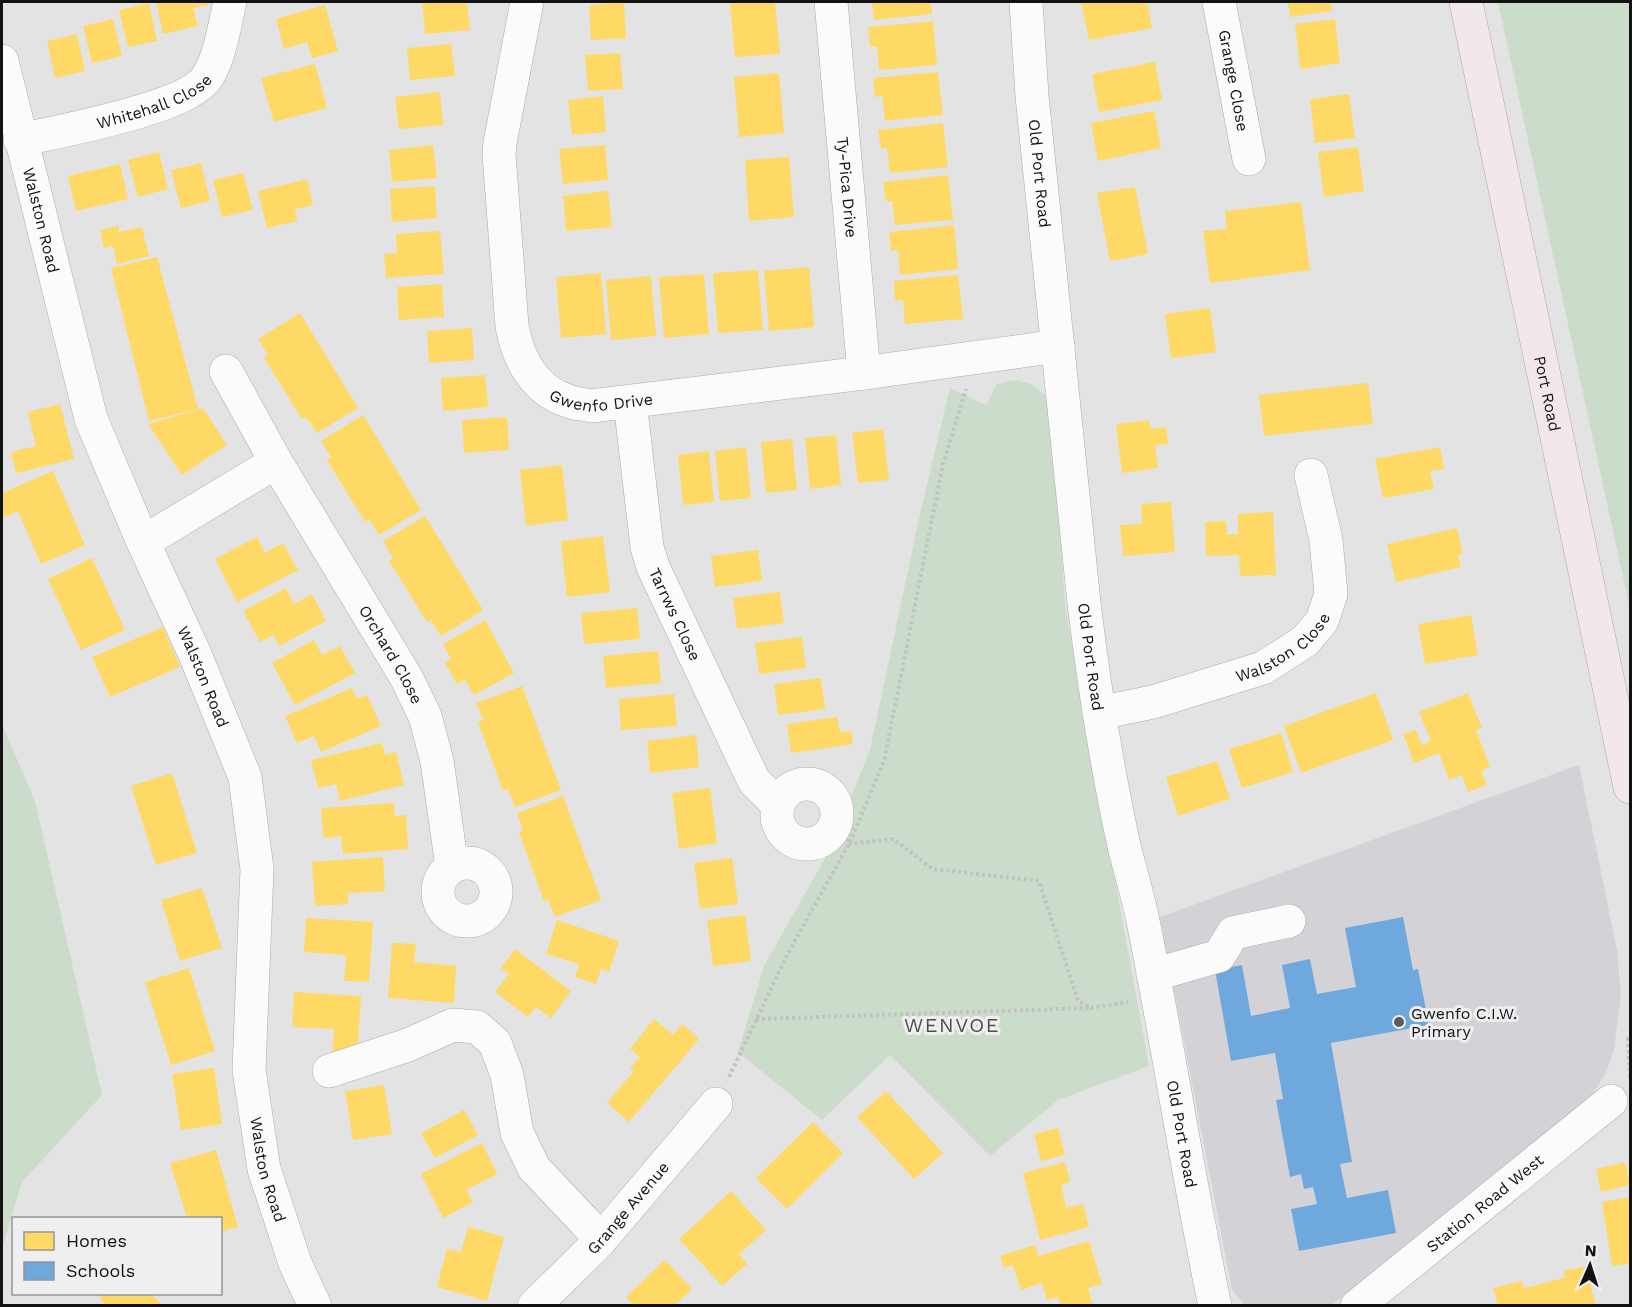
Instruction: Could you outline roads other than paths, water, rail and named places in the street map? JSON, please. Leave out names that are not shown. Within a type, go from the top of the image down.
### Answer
[{"type":"main road","name":"Port Road","points":[[1466,2],[1630,788]]},
{"type":"street","name":"Whitehall Close","points":[[20,140],[130,114],[173,101],[198,88],[208,76],[221,43],[230,2]]},
{"type":"street","name":"Gwenfo Drive","points":[[526,2],[499,154],[515,345],[536,381],[550,393],[568,401],[591,406],[981,358],[1058,346]]},
{"type":"street","name":"Ty-Pica Drive","points":[[831,2],[864,373]]},
{"type":"street","name":"Old Port Road","points":[[1026,2],[1032,96],[1084,603],[1099,713],[1125,850],[1142,918],[1215,1305]]},
{"type":"street","name":"Grange Close","points":[[1219,2],[1249,159]]},
{"type":"street","name":"Walston Road","points":[[2,61],[91,419],[143,542],[194,652],[245,777],[257,869],[249,1070],[264,1169],[295,1263],[315,1305]]},
{"type":"street","name":"Orchard Close","points":[[226,371],[276,462],[406,677],[425,716],[437,761],[452,867]]},
{"type":"street","name":"Tarrws Close","points":[[630,402],[647,547],[652,567],[754,781],[778,806],[789,790],[798,786],[807,784],[825,790],[836,805],[842,834]]},
{"type":"street","points":[[143,542],[276,462]]},
{"type":"street","name":"Walston Close","points":[[1099,713],[1153,702],[1263,668],[1305,641],[1322,621],[1331,594],[1326,540],[1311,475]]},
{"type":"street","points":[[1153,975],[1219,956],[1233,933],[1289,921]]},
{"type":"street","points":[[329,1071],[408,1045],[453,1025],[477,1027],[495,1043],[507,1075],[517,1133],[534,1168],[601,1239]]},
{"type":"street","name":"Station Road West","points":[[1357,1305],[1621,1094]]},
{"type":"street","name":"Grange Avenue","points":[[534,1305],[601,1239],[716,1104]]},
{"type":"place","name":"Gwenfo C.I.W. Primary","points":[[1399,1022]]},
{"type":"district","name":"WENVOE","points":[[952,1025]]}]
